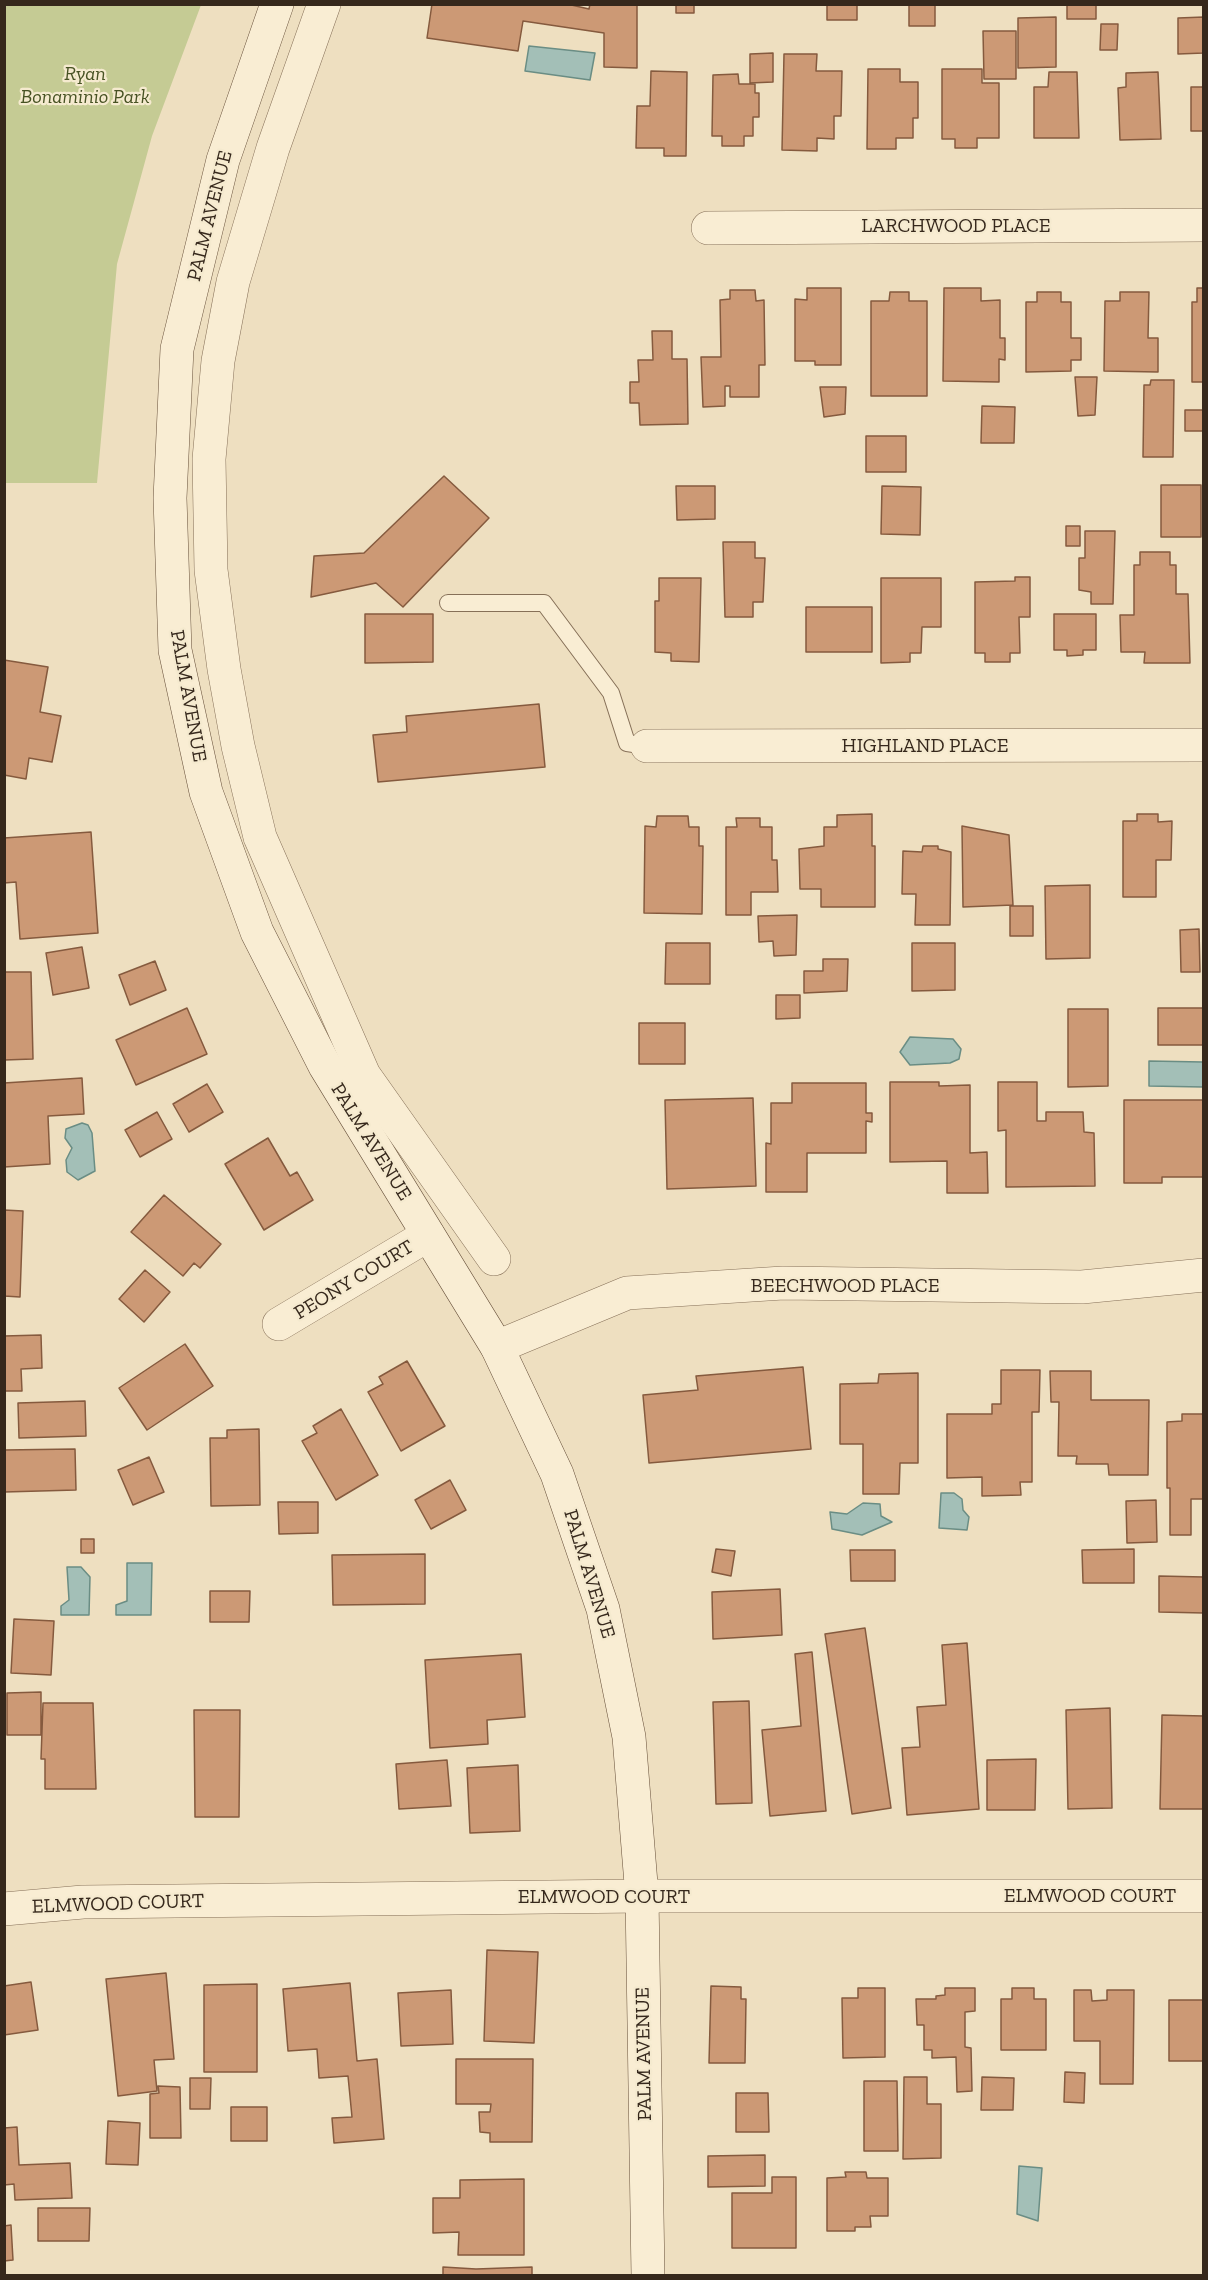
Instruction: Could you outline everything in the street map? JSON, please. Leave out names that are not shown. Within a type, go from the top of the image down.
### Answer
[{"type":"street","name":"PALM AVENUE","points":[[278,4],[223,160],[177,349],[170,498],[175,650],[206,792],[257,932],[324,1066],[497,1347],[557,1474],[603,1609],[628,1737],[642,1896],[648,2276]]},
{"type":"street","points":[[324,4],[273,148],[233,282],[219,361],[209,471],[211,570],[224,669],[238,746],[261,837],[309,954],[364,1075],[494,1259]]},
{"type":"street","name":"LARCHWOOD PLACE","points":[[708,228],[1203,225]]},
{"type":"street","name":"HIGHLAND PLACE","points":[[647,746],[1203,745]]},
{"type":"street","name":"PEONY COURT","points":[[279,1324],[428,1235]]},
{"type":"street","name":"BEECHWOOD PLACE","points":[[497,1347],[627,1293],[783,1283],[1082,1287],[1203,1275]]},
{"type":"street","name":"ELMWOOD COURT","points":[[4,1909],[83,1902],[642,1896],[1203,1896]]},
{"type":"lane","points":[[448,603],[544,603],[611,693],[627,743],[647,746]]},
{"type":"green space","name":"Ryan Bonaminio Park","points":[[5,4],[201,5],[152,136],[117,264],[97,483],[5,483]]},
{"type":"water","points":[[529,46],[595,53],[590,80],[525,71]]},
{"type":"water","points":[[910,1037],[953,1039],[961,1049],[959,1059],[950,1063],[910,1065],[900,1052]]},
{"type":"water","points":[[1149,1061],[1203,1062],[1203,1087],[1149,1086]]},
{"type":"water","points":[[82,1123],[88,1125],[92,1133],[95,1171],[78,1180],[67,1172],[66,1160],[72,1148],[65,1138],[66,1129]]},
{"type":"water","points":[[941,1493],[954,1493],[962,1499],[963,1510],[969,1517],[967,1530],[939,1528]]},
{"type":"water","points":[[863,1503],[880,1504],[881,1516],[892,1522],[862,1535],[832,1529],[830,1512],[847,1514]]},
{"type":"water","points":[[127,1563],[152,1563],[151,1615],[116,1615],[116,1605],[127,1601]]},
{"type":"water","points":[[67,1567],[81,1567],[90,1577],[89,1615],[61,1615],[61,1606],[69,1600]]},
{"type":"water","points":[[1019,2166],[1042,2168],[1038,2221],[1017,2214]]},
{"type":"building","points":[[432,4],[567,4],[589,9],[590,4],[637,4],[637,68],[604,67],[604,33],[523,21],[518,51],[427,38]]},
{"type":"building","points":[[676,4],[694,4],[694,13],[676,13]]},
{"type":"building","points":[[827,4],[857,4],[857,20],[827,20]]},
{"type":"building","points":[[909,4],[935,4],[935,26],[909,26]]},
{"type":"building","points":[[1067,4],[1096,4],[1096,19],[1067,19]]},
{"type":"building","points":[[1056,17],[1056,67],[1018,68],[1018,18]]},
{"type":"building","points":[[1204,17],[1204,53],[1178,54],[1178,18]]},
{"type":"building","points":[[1101,24],[1118,24],[1117,50],[1100,50]]},
{"type":"building","points":[[983,31],[1016,31],[1016,79],[984,79]]},
{"type":"building","points":[[773,53],[773,82],[750,83],[750,54]]},
{"type":"building","points":[[784,54],[817,54],[816,71],[842,71],[841,116],[834,116],[834,139],[817,138],[817,151],[782,150]]},
{"type":"building","points":[[868,69],[900,69],[900,82],[918,82],[918,118],[913,118],[913,138],[896,138],[896,149],[867,149]]},
{"type":"building","points":[[942,69],[982,69],[982,83],[999,83],[999,138],[977,138],[977,148],[955,148],[955,139],[942,139]]},
{"type":"building","points":[[651,71],[687,72],[686,156],[664,156],[664,148],[636,148],[637,106],[650,106]]},
{"type":"building","points":[[1049,72],[1077,72],[1079,138],[1034,138],[1034,87],[1048,87]]},
{"type":"building","points":[[1158,72],[1161,139],[1120,140],[1118,88],[1126,87],[1126,73]]},
{"type":"building","points":[[738,74],[739,84],[755,84],[755,93],[759,93],[759,117],[753,117],[753,136],[744,136],[744,146],[722,146],[722,136],[712,136],[713,75]]},
{"type":"building","points":[[1191,87],[1204,87],[1204,131],[1191,131]]},
{"type":"building","points":[[807,288],[841,288],[841,365],[815,365],[815,361],[795,361],[795,299],[807,300]]},
{"type":"building","points":[[944,288],[981,288],[981,301],[1000,300],[1000,338],[1005,338],[1005,360],[999,359],[999,382],[943,381]]},
{"type":"building","points":[[1197,288],[1204,288],[1204,382],[1192,382],[1192,302],[1197,302]]},
{"type":"building","points":[[730,290],[755,290],[756,301],[764,300],[765,365],[759,365],[759,397],[730,397],[730,386],[725,386],[725,406],[703,407],[701,357],[721,357],[720,300],[730,299]]},
{"type":"building","points":[[890,292],[909,292],[909,301],[927,301],[927,396],[871,396],[871,301],[889,301]]},
{"type":"building","points":[[1037,292],[1061,292],[1061,302],[1071,302],[1071,338],[1081,338],[1081,360],[1071,360],[1071,371],[1026,372],[1026,302],[1037,302]]},
{"type":"building","points":[[1120,292],[1149,292],[1148,338],[1158,338],[1158,372],[1104,371],[1105,301],[1120,301]]},
{"type":"building","points":[[652,331],[672,331],[672,359],[687,359],[688,424],[640,425],[639,403],[630,403],[630,382],[639,382],[638,360],[653,360]]},
{"type":"building","points":[[1075,377],[1097,377],[1095,415],[1078,416]]},
{"type":"building","points":[[1151,380],[1174,380],[1173,457],[1143,457],[1144,385],[1150,385]]},
{"type":"building","points":[[820,387],[846,387],[845,414],[824,417]]},
{"type":"building","points":[[982,406],[1015,407],[1014,443],[981,443]]},
{"type":"building","points":[[1185,410],[1203,410],[1203,431],[1185,431]]},
{"type":"building","points":[[866,436],[906,436],[906,472],[866,472]]},
{"type":"building","points":[[444,476],[489,518],[403,607],[376,583],[311,597],[314,556],[364,553]]},
{"type":"building","points":[[1161,485],[1201,485],[1201,537],[1161,537]]},
{"type":"building","points":[[676,486],[715,486],[715,519],[677,520]]},
{"type":"building","points":[[882,486],[921,487],[920,535],[881,534]]},
{"type":"building","points":[[1066,526],[1080,526],[1080,546],[1066,546]]},
{"type":"building","points":[[1085,531],[1115,531],[1113,604],[1091,604],[1091,592],[1079,590],[1079,558],[1085,558]]},
{"type":"building","points":[[723,542],[755,542],[755,558],[765,558],[763,602],[753,602],[753,617],[725,617]]},
{"type":"building","points":[[1140,552],[1170,552],[1170,565],[1176,565],[1176,594],[1188,594],[1190,663],[1144,663],[1145,652],[1121,652],[1120,615],[1134,615],[1134,565],[1140,565]]},
{"type":"building","points":[[1015,577],[1030,577],[1030,617],[1019,617],[1020,653],[1010,653],[1010,662],[985,662],[985,653],[975,653],[975,582],[1015,581]]},
{"type":"building","points":[[659,578],[701,578],[699,662],[671,661],[671,653],[655,652],[655,601],[659,601]]},
{"type":"building","points":[[881,578],[941,578],[941,627],[922,627],[921,653],[910,653],[910,662],[881,663]]},
{"type":"building","points":[[806,607],[872,607],[872,652],[806,652]]},
{"type":"building","points":[[365,614],[433,614],[433,662],[365,663]]},
{"type":"building","points":[[1054,614],[1096,614],[1096,650],[1083,650],[1083,655],[1067,656],[1067,650],[1054,650]]},
{"type":"building","points":[[4,660],[48,667],[40,712],[61,716],[52,762],[29,758],[26,779],[4,775]]},
{"type":"building","points":[[539,704],[545,767],[378,782],[373,735],[407,732],[406,716]]},
{"type":"building","points":[[872,814],[872,846],[875,846],[875,907],[821,907],[821,889],[800,889],[799,849],[824,846],[824,827],[837,827],[837,815]]},
{"type":"building","points":[[1137,814],[1158,814],[1158,822],[1172,821],[1171,860],[1156,860],[1156,897],[1123,897],[1123,821],[1137,821]]},
{"type":"building","points":[[657,816],[688,816],[689,827],[699,827],[699,846],[703,846],[702,914],[644,913],[645,826],[656,827]]},
{"type":"building","points":[[736,818],[760,818],[760,827],[772,827],[772,860],[777,860],[778,892],[751,892],[751,915],[726,915],[726,827],[737,827]]},
{"type":"building","points":[[962,826],[1009,835],[1013,905],[963,907]]},
{"type":"building","points":[[91,832],[98,933],[20,939],[16,882],[4,883],[4,838]]},
{"type":"building","points":[[923,846],[938,846],[938,849],[951,852],[950,925],[915,925],[916,894],[902,894],[903,851],[922,852]]},
{"type":"building","points":[[1090,885],[1090,958],[1046,959],[1045,886]]},
{"type":"building","points":[[1010,906],[1033,906],[1033,936],[1010,936]]},
{"type":"building","points":[[797,915],[796,955],[774,956],[773,941],[759,942],[758,916]]},
{"type":"building","points":[[1199,929],[1200,972],[1181,972],[1180,930]]},
{"type":"building","points":[[666,943],[710,943],[710,984],[665,984]]},
{"type":"building","points":[[912,943],[955,943],[955,990],[912,991]]},
{"type":"building","points":[[82,947],[89,988],[53,995],[46,953]]},
{"type":"building","points":[[823,959],[848,959],[847,991],[804,993],[804,971],[823,971]]},
{"type":"building","points":[[155,961],[166,990],[130,1005],[119,975]]},
{"type":"building","points":[[4,972],[31,972],[33,1059],[4,1060]]},
{"type":"building","points":[[776,995],[800,995],[800,1018],[776,1019]]},
{"type":"building","points":[[187,1008],[207,1054],[136,1085],[116,1040]]},
{"type":"building","points":[[1158,1008],[1204,1008],[1204,1045],[1158,1045]]},
{"type":"building","points":[[1068,1009],[1108,1009],[1108,1086],[1068,1087]]},
{"type":"building","points":[[639,1023],[685,1023],[685,1064],[639,1064]]},
{"type":"building","points":[[82,1078],[84,1114],[48,1116],[50,1164],[4,1167],[4,1083]]},
{"type":"building","points":[[890,1082],[939,1082],[939,1086],[970,1085],[970,1153],[987,1152],[988,1193],[947,1193],[947,1161],[890,1162]]},
{"type":"building","points":[[998,1082],[1037,1082],[1037,1121],[1046,1121],[1046,1112],[1083,1112],[1084,1132],[1094,1133],[1095,1186],[1006,1187],[1006,1130],[998,1131]]},
{"type":"building","points":[[792,1083],[866,1083],[866,1113],[872,1113],[872,1122],[866,1121],[866,1153],[807,1153],[807,1192],[766,1192],[766,1143],[771,1144],[771,1103],[792,1103]]},
{"type":"building","points":[[207,1084],[223,1112],[189,1132],[173,1104]]},
{"type":"building","points":[[753,1098],[756,1186],[667,1189],[665,1100]]},
{"type":"building","points":[[1124,1100],[1204,1100],[1204,1177],[1162,1177],[1162,1183],[1124,1183]]},
{"type":"building","points":[[157,1112],[172,1139],[140,1157],[125,1130]]},
{"type":"building","points":[[268,1138],[290,1176],[297,1172],[313,1200],[264,1230],[225,1164]]},
{"type":"building","points":[[164,1195],[221,1244],[200,1268],[194,1263],[183,1276],[131,1232]]},
{"type":"building","points":[[4,1210],[23,1211],[20,1297],[4,1296]]},
{"type":"building","points":[[145,1270],[170,1292],[144,1322],[119,1299]]},
{"type":"building","points":[[41,1335],[42,1368],[21,1369],[22,1391],[4,1391],[4,1336]]},
{"type":"building","points":[[185,1344],[213,1386],[147,1430],[119,1388]]},
{"type":"building","points":[[407,1361],[445,1426],[401,1451],[368,1392],[383,1384],[379,1377]]},
{"type":"building","points":[[803,1367],[811,1449],[649,1463],[643,1395],[698,1390],[696,1376]]},
{"type":"building","points":[[1001,1370],[1040,1370],[1039,1412],[1032,1412],[1032,1482],[1020,1482],[1021,1495],[982,1496],[982,1477],[947,1478],[947,1414],[992,1414],[992,1404],[1001,1404]]},
{"type":"building","points":[[1050,1371],[1091,1371],[1091,1400],[1149,1400],[1148,1475],[1109,1475],[1108,1464],[1076,1464],[1077,1456],[1058,1456],[1059,1402],[1051,1402]]},
{"type":"building","points":[[918,1373],[918,1463],[900,1463],[899,1494],[863,1494],[863,1444],[840,1444],[840,1384],[878,1383],[879,1374]]},
{"type":"building","points":[[85,1401],[86,1436],[19,1438],[18,1403]]},
{"type":"building","points":[[341,1409],[378,1475],[336,1500],[302,1441],[317,1433],[313,1426]]},
{"type":"building","points":[[1182,1414],[1204,1414],[1204,1499],[1191,1499],[1191,1535],[1170,1535],[1167,1422],[1182,1421]]},
{"type":"building","points":[[259,1429],[260,1505],[211,1506],[210,1438],[227,1438],[227,1430]]},
{"type":"building","points":[[75,1449],[76,1490],[4,1492],[4,1450]]},
{"type":"building","points":[[149,1457],[164,1492],[133,1505],[118,1470]]},
{"type":"building","points":[[450,1480],[466,1510],[431,1529],[415,1500]]},
{"type":"building","points":[[1156,1500],[1157,1542],[1127,1543],[1126,1501]]},
{"type":"building","points":[[278,1502],[318,1502],[318,1533],[279,1534]]},
{"type":"building","points":[[81,1539],[94,1539],[94,1553],[81,1553]]},
{"type":"building","points":[[716,1549],[735,1551],[731,1576],[712,1572]]},
{"type":"building","points":[[1134,1549],[1134,1583],[1083,1583],[1082,1550]]},
{"type":"building","points":[[850,1550],[895,1550],[895,1581],[851,1581]]},
{"type":"building","points":[[425,1554],[425,1604],[333,1605],[332,1555]]},
{"type":"building","points":[[1159,1576],[1204,1577],[1204,1613],[1159,1612]]},
{"type":"building","points":[[780,1589],[782,1635],[713,1639],[712,1592]]},
{"type":"building","points":[[210,1591],[250,1591],[249,1622],[210,1622]]},
{"type":"building","points":[[14,1619],[54,1621],[51,1675],[11,1673]]},
{"type":"building","points":[[865,1628],[891,1808],[852,1814],[825,1634]]},
{"type":"building","points":[[967,1643],[979,1809],[907,1815],[902,1748],[920,1747],[917,1707],[946,1705],[942,1645]]},
{"type":"building","points":[[812,1652],[826,1811],[770,1816],[762,1730],[801,1726],[795,1654]]},
{"type":"building","points":[[521,1654],[525,1717],[487,1720],[488,1744],[430,1748],[425,1660]]},
{"type":"building","points":[[41,1692],[41,1735],[7,1735],[7,1693]]},
{"type":"building","points":[[749,1701],[752,1803],[716,1804],[713,1702]]},
{"type":"building","points":[[43,1703],[93,1703],[96,1789],[45,1789],[45,1759],[41,1759]]},
{"type":"building","points":[[1110,1708],[1112,1808],[1068,1809],[1066,1710]]},
{"type":"building","points":[[194,1710],[240,1710],[239,1817],[195,1817]]},
{"type":"building","points":[[1162,1715],[1204,1716],[1204,1809],[1160,1809]]},
{"type":"building","points":[[1036,1759],[1035,1810],[987,1810],[987,1760]]},
{"type":"building","points":[[447,1760],[451,1806],[399,1809],[396,1764]]},
{"type":"building","points":[[518,1765],[520,1831],[470,1833],[467,1768]]},
{"type":"building","points":[[487,1950],[538,1952],[534,2043],[484,2041]]},
{"type":"building","points":[[166,1973],[174,2059],[154,2060],[157,2091],[118,2096],[106,1979]]},
{"type":"building","points":[[31,1982],[38,2030],[4,2035],[4,1986]]},
{"type":"building","points":[[350,1983],[357,2061],[377,2059],[384,2139],[334,2143],[332,2118],[352,2117],[348,2076],[319,2078],[317,2049],[288,2051],[283,1989]]},
{"type":"building","points":[[257,1984],[257,2072],[204,2072],[204,1985]]},
{"type":"building","points":[[711,1986],[741,1987],[741,1999],[746,1999],[745,2063],[709,2063]]},
{"type":"building","points":[[858,1988],[885,1988],[885,2057],[843,2058],[842,1998],[858,1998]]},
{"type":"building","points":[[945,1988],[975,1988],[975,2011],[965,2012],[965,2047],[971,2048],[972,2091],[957,2092],[956,2057],[932,2058],[932,2050],[924,2050],[924,2025],[917,2025],[916,1999],[936,1999],[936,1996],[945,1995]]},
{"type":"building","points":[[1012,1988],[1034,1988],[1034,1999],[1046,1999],[1046,2050],[1001,2050],[1001,1999],[1012,1999]]},
{"type":"building","points":[[451,1990],[453,2044],[401,2046],[398,1993]]},
{"type":"building","points":[[1074,1990],[1091,1990],[1092,2001],[1107,2000],[1107,1990],[1134,1990],[1133,2084],[1100,2084],[1100,2041],[1074,2041]]},
{"type":"building","points":[[1169,2000],[1204,2000],[1204,2061],[1169,2061]]},
{"type":"building","points":[[456,2059],[533,2059],[532,2142],[490,2142],[490,2133],[480,2132],[479,2112],[490,2112],[491,2104],[456,2104]]},
{"type":"building","points":[[1065,2072],[1085,2073],[1084,2103],[1064,2102]]},
{"type":"building","points":[[904,2077],[927,2077],[927,2104],[941,2104],[941,2158],[903,2159]]},
{"type":"building","points":[[982,2077],[1014,2078],[1013,2110],[981,2110]]},
{"type":"building","points":[[190,2078],[211,2078],[210,2109],[190,2109]]},
{"type":"building","points":[[864,2081],[897,2081],[898,2151],[864,2151]]},
{"type":"building","points":[[158,2086],[180,2087],[181,2138],[150,2138],[150,2094],[159,2093]]},
{"type":"building","points":[[736,2093],[768,2093],[769,2132],[736,2132]]},
{"type":"building","points":[[231,2107],[267,2107],[267,2141],[231,2141]]},
{"type":"building","points":[[108,2121],[140,2123],[138,2165],[106,2164]]},
{"type":"building","points":[[17,2127],[19,2165],[70,2163],[72,2198],[15,2200],[14,2184],[4,2185],[4,2128]]},
{"type":"building","points":[[765,2155],[765,2186],[708,2187],[708,2156]]},
{"type":"building","points":[[845,2172],[866,2172],[867,2178],[888,2178],[888,2216],[870,2216],[871,2227],[855,2227],[855,2231],[827,2231],[827,2178],[846,2177]]},
{"type":"building","points":[[772,2177],[796,2177],[796,2248],[732,2248],[732,2193],[772,2193]]},
{"type":"building","points":[[524,2179],[524,2255],[458,2255],[459,2232],[433,2233],[433,2198],[460,2198],[460,2180]]},
{"type":"building","points":[[38,2208],[90,2208],[89,2241],[38,2241]]},
{"type":"building","points":[[11,2225],[13,2260],[4,2261],[4,2226]]},
{"type":"building","points":[[443,2267],[476,2269],[532,2267],[532,2276],[443,2276]]}]
